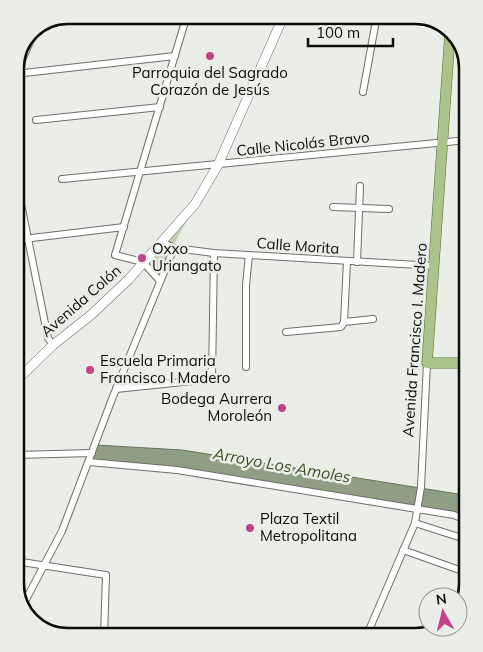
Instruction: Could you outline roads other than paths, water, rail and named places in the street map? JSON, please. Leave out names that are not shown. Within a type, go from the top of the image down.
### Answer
[{"type":"main road","name":"Avenida Francisco I. Madero","points":[[427,364],[450,41]]},
{"type":"main road","points":[[427,364],[459,363]]},
{"type":"street","points":[[160,281],[143,262],[116,256],[184,24]]},
{"type":"street","name":"Avenida Colón","points":[[24,373],[53,345],[91,314],[143,262],[195,204],[218,165],[280,24]]},
{"type":"street","points":[[362,92],[375,24]]},
{"type":"street","points":[[24,73],[175,56]]},
{"type":"street","points":[[36,120],[160,106]]},
{"type":"street","name":"Calle Nicolás Bravo","points":[[62,179],[459,141]]},
{"type":"street","points":[[358,262],[360,186]]},
{"type":"street","points":[[332,208],[389,209]]},
{"type":"street","points":[[24,221],[48,338],[53,345]]},
{"type":"street","points":[[24,239],[124,227]]},
{"type":"street","name":"Calle Morita","points":[[161,242],[174,248],[214,253],[435,266]]},
{"type":"street","points":[[27,600],[46,566],[62,531],[116,389],[174,248]]},
{"type":"street","points":[[116,389],[212,379],[214,253]]},
{"type":"street","points":[[246,367],[246,284],[249,255]]},
{"type":"street","points":[[286,332],[341,328],[344,322],[347,262]]},
{"type":"street","points":[[344,322],[373,319]]},
{"type":"street","name":"Avenida Francisco I. Madero","points":[[370,628],[415,523],[421,487],[427,364]]},
{"type":"street","points":[[24,455],[92,453]]},
{"type":"street","points":[[89,462],[177,470],[459,517]]},
{"type":"street","points":[[415,523],[459,537]]},
{"type":"street","points":[[403,550],[459,570]]},
{"type":"street","points":[[24,562],[106,575],[104,628]]},
{"type":"place","name":"Parroquia del Sagrado Corazón de Jesús","points":[[210,56]]},
{"type":"place","name":"Oxxo Uriangato","points":[[142,258]]},
{"type":"place","name":"Escuela Primaria Francisco I Madero","points":[[90,370]]},
{"type":"place","name":"Bodega Aurrera Moroleón","points":[[282,408]]},
{"type":"place","name":"Plaza Textil Metropolitana","points":[[250,528]]},
{"type":"water label","name":"Arroyo Los Amoles","points":[[282,465]]}]
